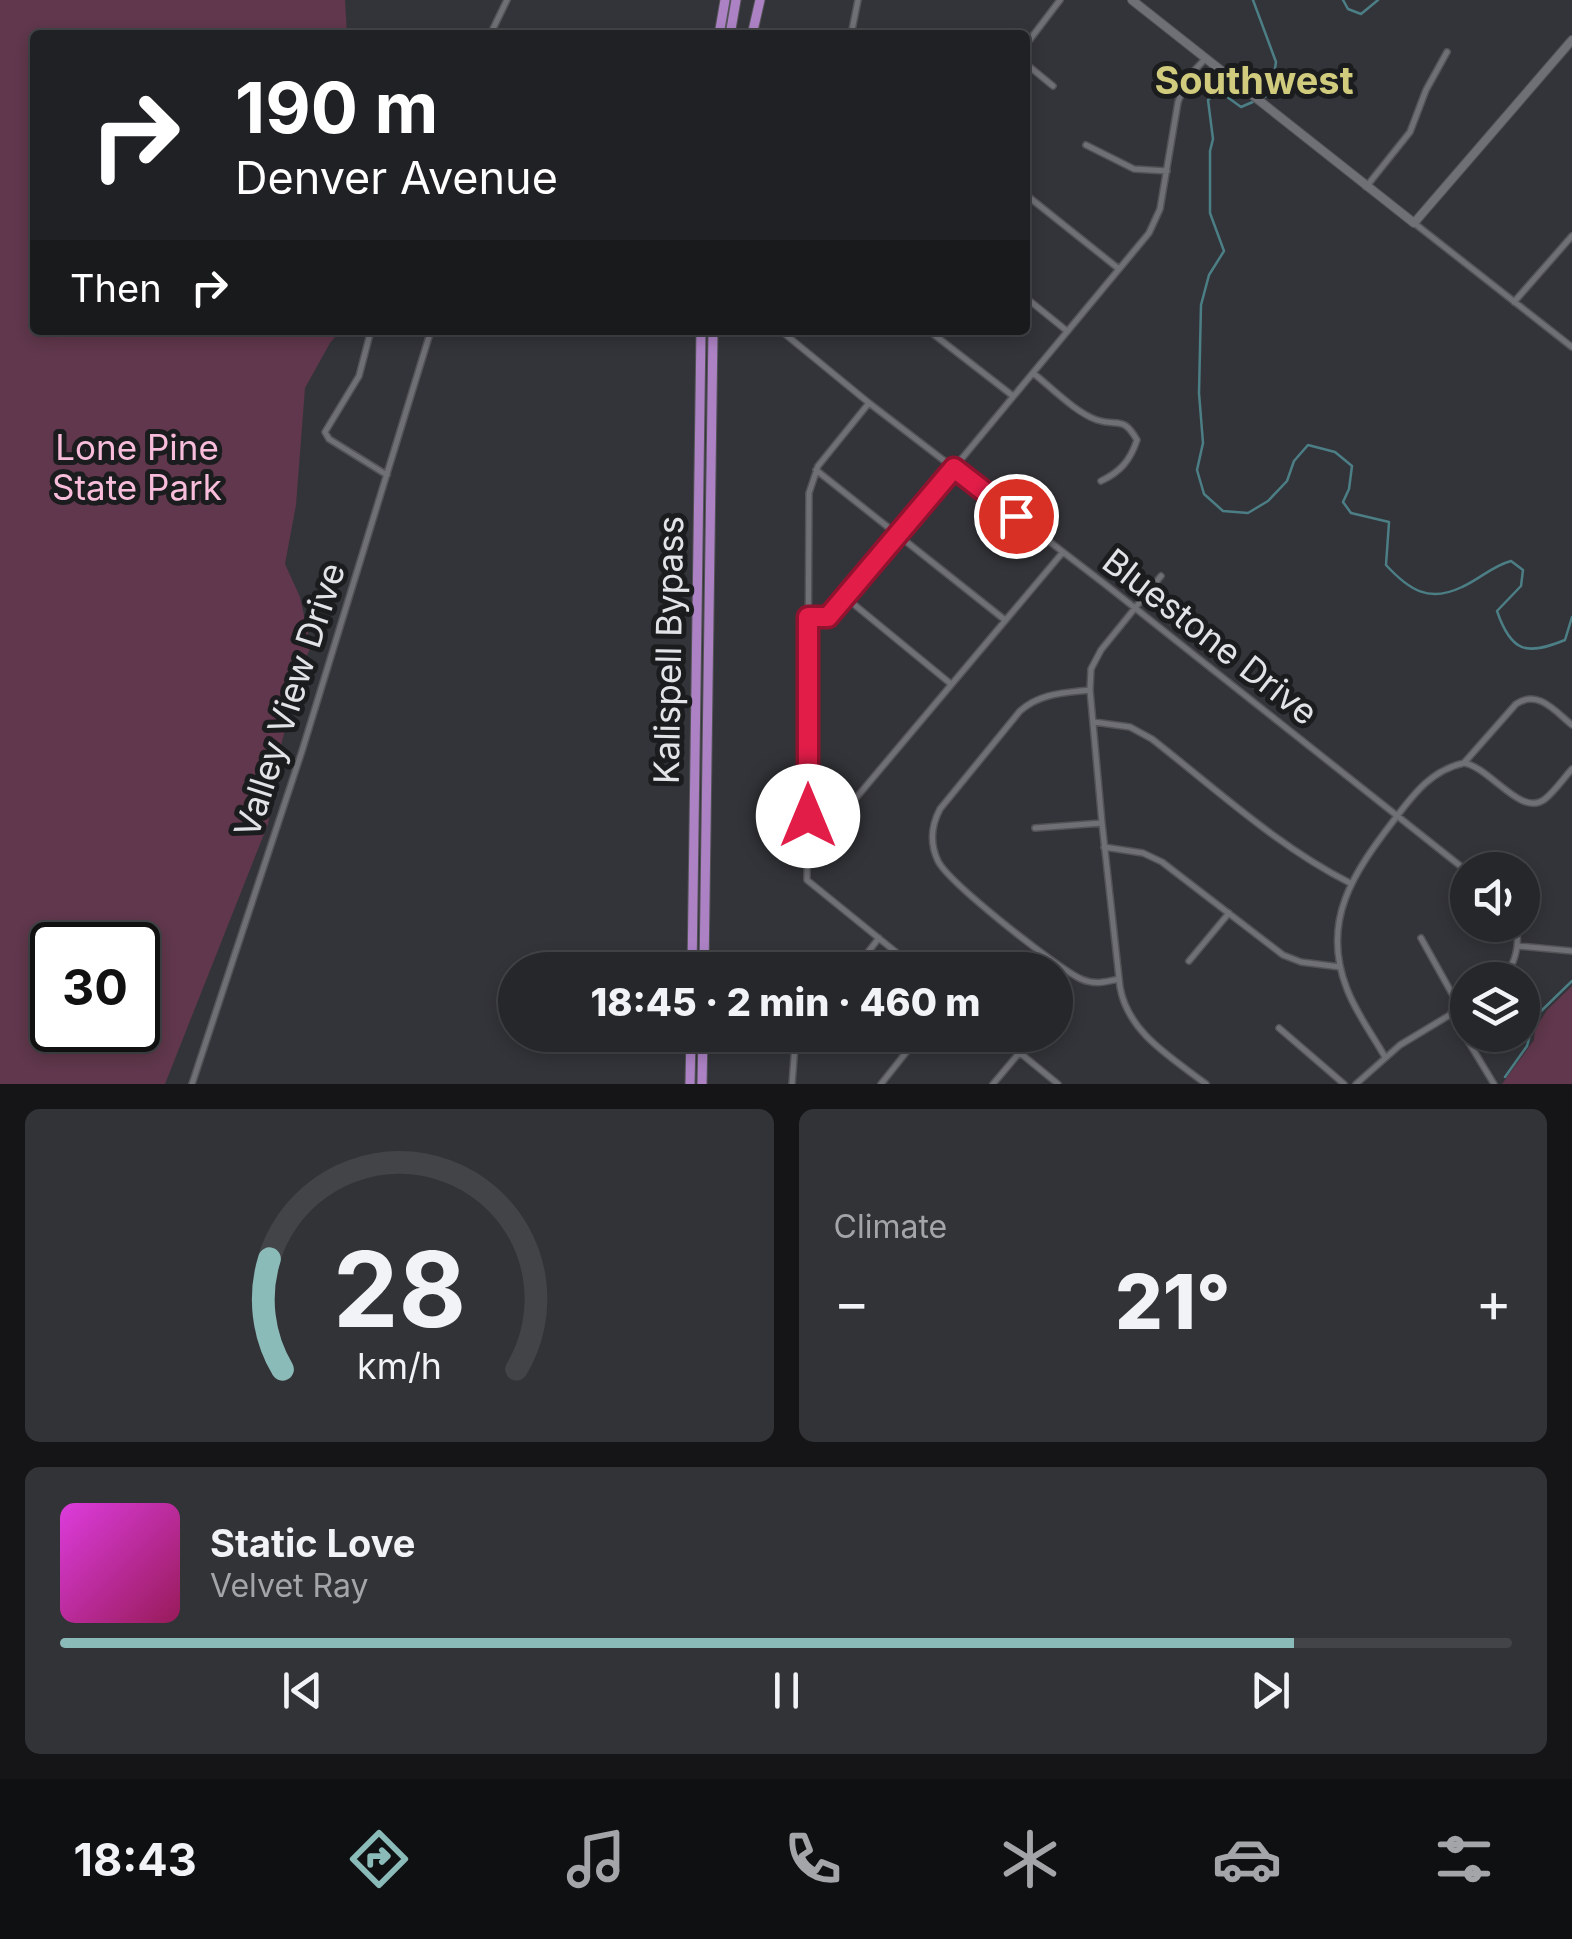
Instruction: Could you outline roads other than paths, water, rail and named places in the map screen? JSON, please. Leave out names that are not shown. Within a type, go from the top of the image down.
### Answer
[{"type":"highway","points":[[721,30],[725,0]]},
{"type":"highway","points":[[731,30],[736,0]]},
{"type":"highway","points":[[753,30],[760,0]]},
{"type":"highway","name":"Kalispell Bypass","points":[[692,952],[702,335]]},
{"type":"highway","name":"Kalispell Bypass","points":[[704,952],[712,335]]},
{"type":"highway","points":[[690,1084],[691,1052]]},
{"type":"highway","points":[[702,1084],[703,1052]]},
{"type":"street","points":[[492,30],[506,0]]},
{"type":"street","points":[[852,30],[858,0]]},
{"type":"street","points":[[1030,39],[1060,0]]},
{"type":"street","points":[[1132,0],[1572,348]]},
{"type":"street","points":[[1414,223],[1572,40]]},
{"type":"street","points":[[1366,186],[1410,132],[1426,90],[1447,52]]},
{"type":"street","points":[[808,617],[828,617],[845,598],[1149,233],[1158,218],[1178,102],[1188,76],[1206,58]]},
{"type":"street","points":[[1030,67],[1053,86]]},
{"type":"street","points":[[1086,146],[1134,169],[1167,171]]},
{"type":"street","points":[[1030,198],[1119,269]]},
{"type":"street","points":[[1514,302],[1572,236]]},
{"type":"street","points":[[1030,302],[1067,331]]},
{"type":"street","points":[[371,335],[359,376],[325,432],[329,439],[388,475]]},
{"type":"street","name":"Valley View Drive","points":[[192,1084],[302,751],[430,335]]},
{"type":"street","name":"Bluestone Drive","points":[[786,335],[1450,858]]},
{"type":"street","points":[[934,335],[1013,396]]},
{"type":"street","points":[[1033,373],[1100,422],[1130,427],[1136,440],[1133,453],[1119,472],[1101,482]]},
{"type":"street","points":[[869,403],[816,470],[808,504],[808,880],[896,952]]},
{"type":"street","points":[[816,470],[1006,620]]},
{"type":"street","points":[[808,855],[1063,552]]},
{"type":"street","points":[[1161,576],[1095,658],[1090,690],[1104,847],[1126,1009],[1138,1029],[1206,1084]]},
{"type":"street","points":[[845,598],[952,685]]},
{"type":"street","points":[[1090,690],[1044,696],[1020,711],[940,809],[932,838],[939,864],[951,879],[1040,950],[1086,981],[1119,979]]},
{"type":"street","points":[[1385,1057],[1353,1002],[1340,967],[1338,925],[1350,883],[1370,851],[1432,777],[1464,763],[1516,704],[1525,698],[1541,700],[1572,725]]},
{"type":"street","points":[[1094,722],[1130,728],[1152,739],[1286,845],[1350,883]]},
{"type":"street","points":[[1464,763],[1479,768],[1529,804],[1544,800],[1572,769]]},
{"type":"street","points":[[1035,828],[1102,824]]},
{"type":"street","points":[[1104,847],[1143,852],[1156,858],[1283,955],[1301,962],[1340,967]]},
{"type":"street","points":[[1190,961],[1229,913]]},
{"type":"street","points":[[868,952],[879,938]]},
{"type":"street","points":[[1421,938],[1450,990]]},
{"type":"street","points":[[1514,962],[1518,942]]},
{"type":"street","points":[[1518,946],[1572,951]]},
{"type":"street","points":[[1356,1084],[1385,1057],[1450,1014]]},
{"type":"street","points":[[1279,1028],[1344,1084]]},
{"type":"street","points":[[792,1084],[794,1052]]},
{"type":"street","points":[[880,1084],[906,1052]]},
{"type":"street","points":[[994,1084],[1020,1052],[1058,1084]]},
{"type":"street","points":[[1475,1052],[1494,1084]]},
{"type":"waterway","points":[[1253,0],[1276,62],[1271,94],[1262,98]]},
{"type":"waterway","points":[[1343,0],[1348,9],[1361,14],[1378,0]]},
{"type":"waterway","points":[[1255,101],[1241,107],[1219,91],[1208,100],[1213,139],[1210,213],[1224,251],[1209,275],[1201,305],[1199,393],[1203,443],[1197,470],[1204,494],[1223,511],[1248,513],[1268,501],[1287,481],[1294,461],[1308,445],[1335,452],[1352,466],[1343,502],[1351,513],[1389,522],[1386,565],[1411,587],[1430,594],[1450,592],[1511,561],[1523,570],[1521,586],[1497,611],[1514,642],[1530,649],[1565,640],[1572,617]]},
{"type":"waterway","points":[[1505,1077],[1527,1046],[1535,1017],[1572,981]]},
{"type":"district","name":"Southwest","points":[[1254,81]]},
{"type":"park label","name":"Lone Pine State Park","points":[[137,468]]}]
